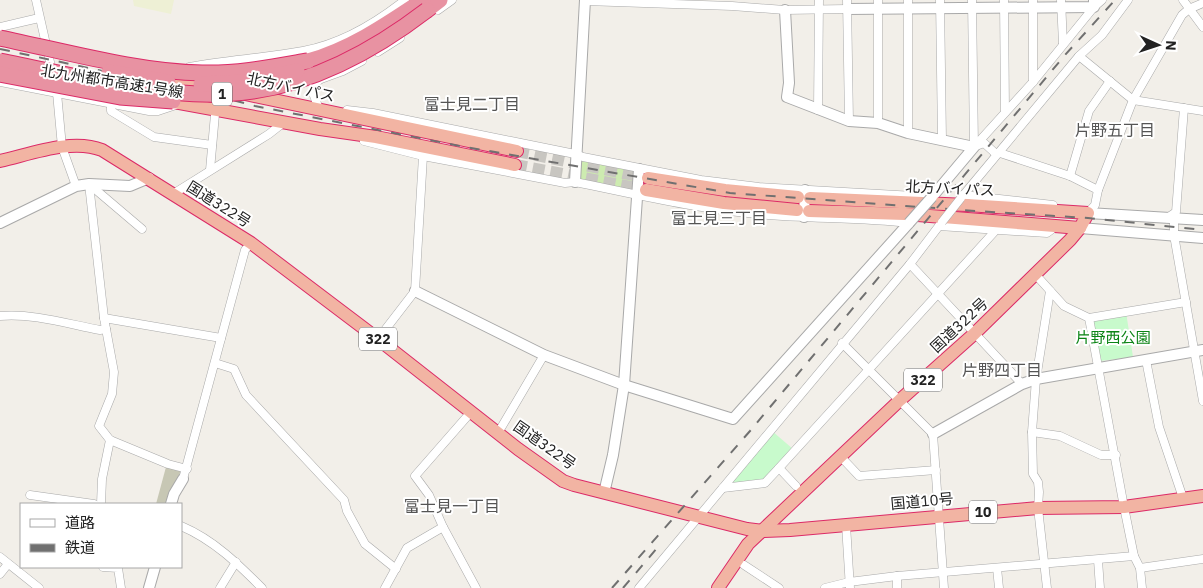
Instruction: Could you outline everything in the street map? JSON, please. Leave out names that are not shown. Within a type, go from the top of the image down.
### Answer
[{"type":"highway","name":"北九州都市高速1号線","points":[[0,51],[123,75],[170,82],[218,84],[243,82],[291,72],[315,65],[338,55],[382,30],[423,0]]},
{"type":"highway","points":[[0,38],[149,68],[201,73],[224,73],[282,66],[308,61],[337,52],[367,36],[423,0]]},
{"type":"highway","name":"北九州都市高速1号線","points":[[0,61],[145,89],[196,94],[244,93],[269,89],[318,74],[362,54],[386,40],[440,0]]},
{"type":"highway","name":"北方バイパス","points":[[0,44],[517,151]]},
{"type":"highway","points":[[0,67],[283,123],[376,137],[515,165]]},
{"type":"highway","points":[[0,74],[120,97],[169,102],[243,98],[294,86],[318,74]]},
{"type":"highway","name":"国道322号","points":[[0,160],[62,147],[76,145],[94,146],[149,178],[251,243],[563,481],[747,529],[764,531],[900,400],[974,334],[1070,240],[1080,228],[1088,213]]},
{"type":"highway","name":"北方バイパス","points":[[643,183],[724,203],[1088,213]]},
{"type":"highway","name":"北方バイパス","points":[[804,204],[1080,228]]},
{"type":"highway","name":"国道10号","points":[[764,531],[1038,508],[1124,507],[1203,496]]},
{"type":"highway","points":[[728,588],[757,546],[764,531]]},
{"type":"highway","points":[[718,588],[748,544],[764,531]]},
{"type":"street","points":[[36,0],[57,93],[62,147],[76,186]]},
{"type":"street","points":[[152,74],[218,61],[304,51],[338,40],[381,18],[405,0]]},
{"type":"street","points":[[452,0],[389,46],[343,71],[321,79],[315,84],[312,93],[319,109],[373,113],[575,154],[643,183]]},
{"type":"street","points":[[574,182],[585,0],[732,3],[785,10],[819,10],[847,4],[1061,4],[1097,2]]},
{"type":"street","points":[[818,110],[819,0]]},
{"type":"street","points":[[639,588],[910,264],[962,196],[1079,56],[1102,35],[1128,0]]},
{"type":"street","points":[[1183,0],[1203,28]]},
{"type":"street","points":[[416,291],[544,355],[624,385],[733,419],[1033,82],[1097,2]]},
{"type":"street","points":[[1088,213],[1095,205],[1098,190],[1133,100],[1182,15],[1189,9],[1203,3]]},
{"type":"street","points":[[847,4],[849,120]]},
{"type":"street","points":[[940,4],[942,140]]},
{"type":"street","points":[[972,4],[974,147]]},
{"type":"street","points":[[1004,4],[1005,112]]},
{"type":"street","points":[[1033,4],[1033,82]]},
{"type":"street","points":[[1061,4],[1063,44]]},
{"type":"street","points":[[878,5],[878,123]]},
{"type":"street","points":[[908,5],[908,133]]},
{"type":"street","points":[[785,10],[789,83],[787,98],[849,120],[878,123],[908,133],[974,147],[984,143],[995,153],[1000,152],[1070,176],[1098,190]]},
{"type":"street","points":[[0,27],[39,18]]},
{"type":"street","points":[[1079,56],[1133,100],[1203,111]]},
{"type":"street","points":[[210,170],[216,110],[218,61]]},
{"type":"street","points":[[1070,176],[1089,111],[1110,81]]},
{"type":"street","points":[[0,82],[149,111],[158,111],[180,103]]},
{"type":"street","points":[[111,104],[111,111],[154,137],[212,146]]},
{"type":"street","points":[[1170,218],[1176,212],[1184,108]]},
{"type":"street","points":[[173,194],[269,134],[283,123]]},
{"type":"street","points":[[320,129],[423,156],[565,183],[740,185],[804,204],[909,223]]},
{"type":"street","points":[[378,339],[416,291],[423,156]]},
{"type":"street","points":[[0,223],[76,186],[89,184],[130,186],[149,178]]},
{"type":"street","points":[[604,493],[613,455],[624,385],[643,183]]},
{"type":"street","points":[[89,184],[142,229]]},
{"type":"street","points":[[89,184],[104,318],[114,372],[112,394],[99,426],[110,440],[168,464],[185,474]]},
{"type":"street","points":[[962,196],[1059,206],[1064,211]]},
{"type":"street","points":[[804,204],[932,197]]},
{"type":"street","points":[[1088,213],[1203,220]]},
{"type":"street","points":[[1170,218],[1186,302],[1199,351],[1203,401]]},
{"type":"street","points":[[941,224],[1047,233],[1055,227]]},
{"type":"street","points":[[1080,228],[1203,238]]},
{"type":"street","points":[[723,488],[765,484],[996,230]]},
{"type":"street","points":[[171,503],[185,474],[245,250],[251,243]]},
{"type":"street","points":[[910,264],[1022,384]]},
{"type":"street","points":[[1035,274],[1064,306],[1089,318],[1186,302]]},
{"type":"street","points":[[1047,588],[1038,508],[1038,482],[1033,474],[1032,432],[1036,379],[1050,291]]},
{"type":"street","points":[[0,316],[12,315],[40,318],[100,330],[106,329]]},
{"type":"street","points":[[104,318],[221,338]]},
{"type":"street","points":[[1089,318],[1116,455],[1124,507],[1134,556],[1140,568],[1142,588]]},
{"type":"street","points":[[842,343],[933,434],[944,588]]},
{"type":"street","points":[[933,434],[1022,384],[1036,379],[1199,351]]},
{"type":"street","points":[[498,433],[544,355]]},
{"type":"street","points":[[1146,360],[1159,427],[1183,498]]},
{"type":"street","points":[[215,364],[234,369],[246,396],[344,500],[347,511],[365,544],[396,569]]},
{"type":"street","points":[[472,412],[415,476],[429,495],[443,527],[476,588]]},
{"type":"street","points":[[1032,432],[1060,436],[1100,455],[1116,455]]},
{"type":"street","points":[[101,503],[102,479],[110,440]]},
{"type":"street","points":[[841,457],[859,476],[936,470]]},
{"type":"street","points":[[779,468],[796,486]]},
{"type":"street","points":[[30,495],[87,503]]},
{"type":"street","points":[[846,524],[849,585]]},
{"type":"street","points":[[182,527],[208,540],[236,562],[262,588]]},
{"type":"street","points":[[385,588],[407,548],[443,527]]},
{"type":"street","points":[[825,588],[897,576],[1134,556]]},
{"type":"street","points":[[0,558],[39,588]]},
{"type":"street","points":[[1140,568],[1203,559]]},
{"type":"street","points":[[1098,560],[1100,588]]},
{"type":"street","points":[[220,588],[236,562]]},
{"type":"street","points":[[0,574],[8,564]]},
{"type":"street","points":[[744,565],[779,588]]},
{"type":"street","points":[[118,568],[121,588]]},
{"type":"street","points":[[149,588],[155,568]]},
{"type":"street","points":[[997,568],[999,588]]},
{"type":"street","points":[[897,576],[897,588]]},
{"type":"shaded area","points":[[133,0],[174,0],[171,14],[134,6]]},
{"type":"shaded area","points":[[166,467],[181,471],[166,503],[156,503]]},
{"type":"green space","points":[[583,160],[633,170],[635,172],[634,186],[630,190],[579,180],[580,162]]},
{"type":"green space","name":"片野西公園","points":[[1126,312],[1133,357],[1100,361],[1093,317]]},
{"type":"green space","points":[[772,431],[793,449],[764,482],[726,486]]},
{"type":"tunnel","points":[[517,151],[648,178]]},
{"type":"tunnel","points":[[515,165],[646,190]]},
{"type":"railway","points":[[612,588],[750,431],[1065,55],[1115,0]]},
{"type":"railway","points":[[0,49],[210,94],[255,106],[460,146],[730,193],[1088,218],[1203,230]]},
{"type":"railway","points":[[623,588],[658,547]]},
{"type":"district","name":"富士見二丁目","points":[[472,104]]},
{"type":"district","name":"片野五丁目","points":[[1115,130]]},
{"type":"district","name":"富士見三丁目","points":[[719,218]]},
{"type":"district","name":"片野四丁目","points":[[1002,370]]},
{"type":"district","name":"富士見一丁目","points":[[452,506]]}]
